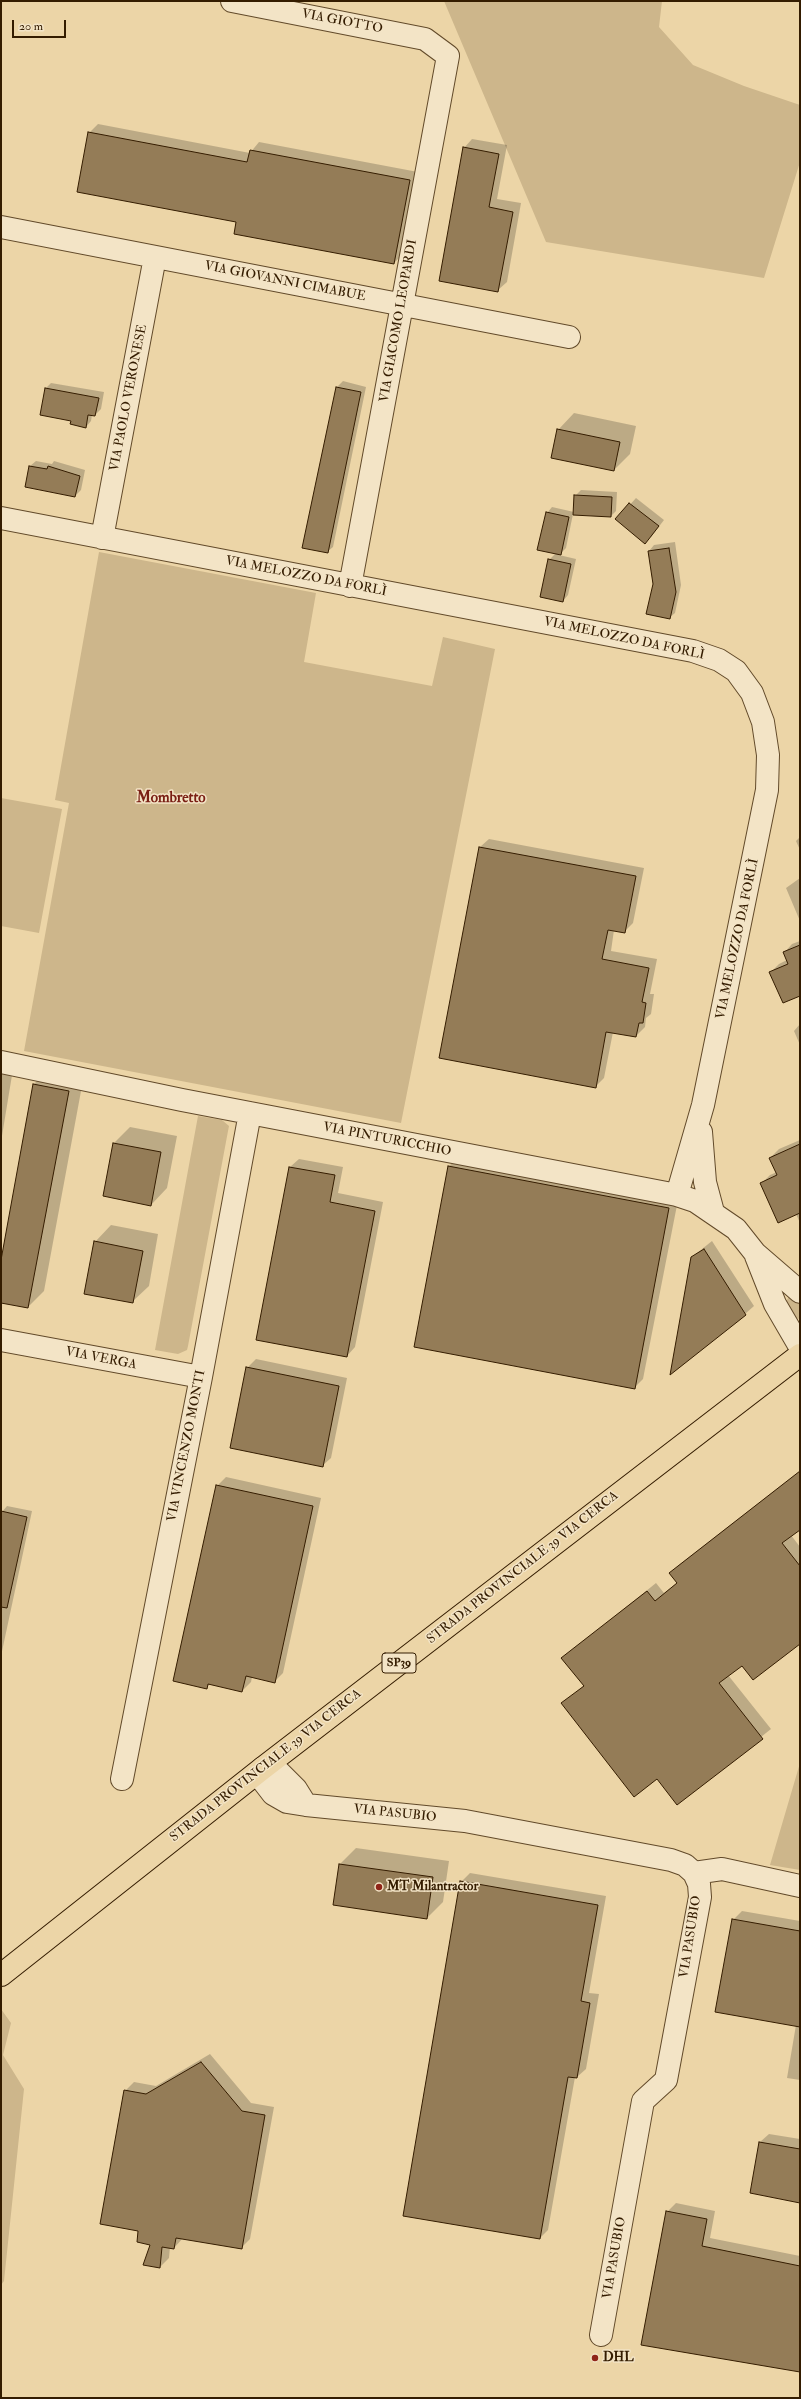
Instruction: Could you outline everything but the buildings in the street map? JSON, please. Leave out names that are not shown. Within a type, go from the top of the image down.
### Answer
[{"type":"main road","name":"STRADA PROVINCIALE 39 VIA CERCA","points":[[1,1975],[263,1768],[800,1355]]},
{"type":"street","name":"VIA GIOTTO","points":[[232,1],[425,39],[448,56]]},
{"type":"street","name":"VIA GIACOMO LEOPARDI","points":[[350,586],[448,56]]},
{"type":"street","name":"VIA GIOVANNI CIMABUE","points":[[1,227],[569,337]]},
{"type":"street","name":"VIA PAOLO VERONESE","points":[[102,538],[155,257]]},
{"type":"street","name":"VIA MELOZZO DA FORLÌ","points":[[1,518],[694,651],[719,660],[736,671],[752,693],[763,722],[768,755],[767,790],[703,1105],[677,1195]]},
{"type":"street","name":"VIA PINTURICCHIO","points":[[1,1062],[250,1113],[677,1195],[694,1201],[713,1212],[736,1229],[755,1253]]},
{"type":"street","points":[[703,1105],[701,1142],[705,1182],[713,1212]]},
{"type":"street","name":"VIA VINCENZO MONTI","points":[[122,1779],[201,1377],[250,1113]]},
{"type":"street","points":[[755,1253],[800,1292]]},
{"type":"street","points":[[755,1253],[775,1304],[800,1347]]},
{"type":"street","name":"VIA VERGA","points":[[1,1340],[201,1377]]},
{"type":"street","name":"VIA PASUBIO","points":[[263,1768],[279,1772],[296,1789],[306,1805],[465,1821],[671,1860],[685,1866],[694,1873],[698,1884],[700,1897],[666,2080],[643,2101],[601,2334]]},
{"type":"street","points":[[694,1873],[722,1869],[800,1886]]},
{"type":"shaded area","points":[[444,1],[662,1],[659,27],[693,65],[744,86],[800,105],[800,162],[764,278],[546,242]]},
{"type":"shaded area","points":[[99,552],[316,593],[304,662],[432,686],[443,637],[495,649],[401,1123],[24,1051],[69,803],[55,800]]},
{"type":"shaded area","points":[[1,798],[62,809],[39,933],[1,926]]},
{"type":"shaded area","points":[[198,1116],[222,1120],[229,1126],[188,1346],[187,1350],[178,1354],[155,1350]]},
{"type":"shaded area","points":[[793,1297],[800,1301],[800,1319],[794,1318],[785,1304],[788,1298]]},
{"type":"shaded area","points":[[800,1763],[800,1870],[770,1865]]},
{"type":"shaded area","points":[[1,2009],[11,2023],[3,2055],[24,2089],[4,2281],[1,2285]]},
{"type":"place","name":"MT Milantractor","points":[[379,1887]]},
{"type":"place","name":"DHL","points":[[595,2358]]},
{"type":"district","name":"Mombretto","points":[[171,799]]}]
